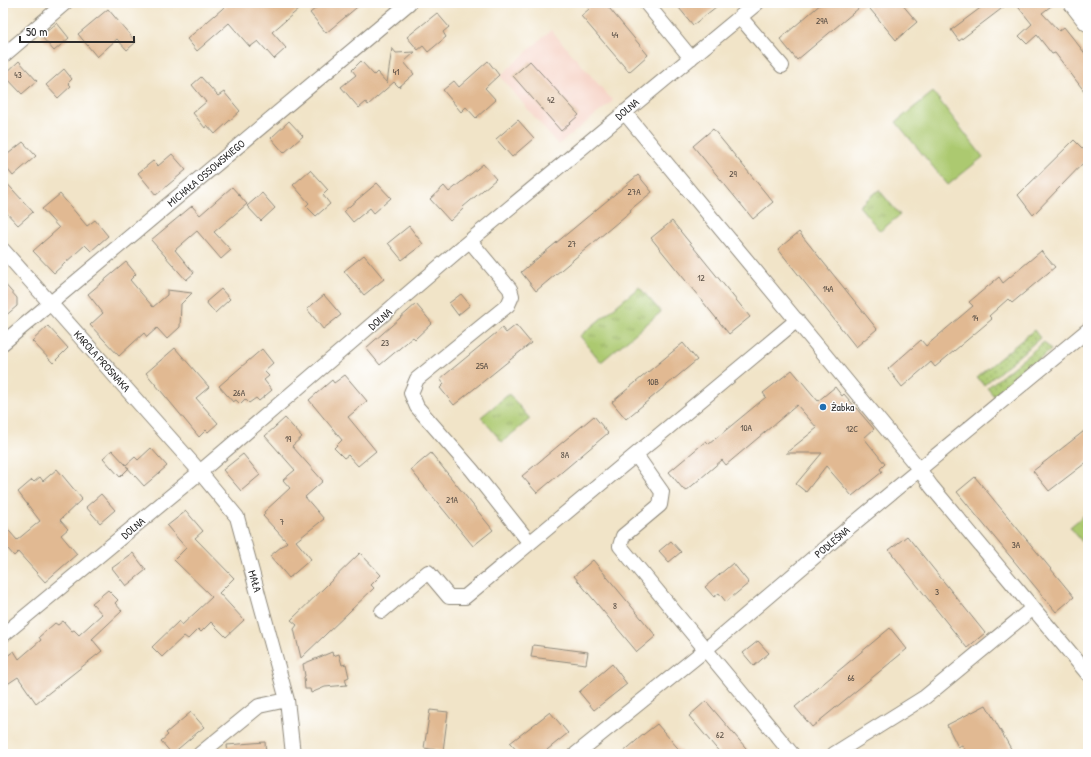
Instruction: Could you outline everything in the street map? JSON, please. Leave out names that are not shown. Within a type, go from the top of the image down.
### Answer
[{"type":"street","points":[[3,56],[65,3]]},
{"type":"street","name":"MICHAŁA OSSOWSKIEGO","points":[[3,343],[409,3]]},
{"type":"street","points":[[646,3],[691,58]]},
{"type":"street","name":"DOLNA","points":[[3,635],[200,472],[470,241],[757,3]]},
{"type":"street","points":[[1074,3],[1088,21]]},
{"type":"street","points":[[740,17],[782,66]]},
{"type":"street","points":[[624,112],[797,320],[920,470],[931,486],[1088,674]]},
{"type":"street","points":[[470,241],[510,289],[512,296],[508,305],[416,379],[411,393],[416,407],[472,470],[530,543]]},
{"type":"street","name":"KAROLA PROSNAKA","points":[[3,250],[200,472]]},
{"type":"street","points":[[382,612],[428,572],[449,597],[465,597],[797,320]]},
{"type":"street","name":"PODLEŚNA","points":[[576,754],[705,650],[1088,330]]},
{"type":"street","points":[[636,455],[662,492],[660,505],[623,536],[620,546],[792,754]]},
{"type":"street","name":"MAŁA","points":[[200,472],[237,518],[287,700],[293,754]]},
{"type":"street","points":[[834,754],[925,697],[1033,608]]},
{"type":"street","points":[[200,754],[259,706],[287,700]]},
{"type":"shaded area","points":[[551,30],[613,101],[558,145],[500,76]]},
{"type":"green space","points":[[933,92],[983,157],[948,185],[896,122]]},
{"type":"green space","points":[[879,190],[900,215],[880,231],[859,206]]},
{"type":"green space","points":[[639,287],[661,312],[601,362],[580,336]]},
{"type":"green space","points":[[1034,330],[1040,338],[984,385],[977,377]]},
{"type":"green space","points":[[1044,342],[1051,350],[994,396],[987,388]]},
{"type":"green space","points":[[509,394],[530,419],[502,442],[481,417]]},
{"type":"green space","points":[[1088,512],[1088,549],[1070,527]]},
{"type":"building","points":[[229,3],[293,3],[299,9],[272,32],[286,48],[274,59],[258,41],[250,47],[229,23],[197,51],[187,39]]},
{"type":"building","points":[[322,3],[362,3],[326,33],[310,13]]},
{"type":"building","points":[[584,3],[605,3],[648,55],[629,72],[581,16],[589,9]]},
{"type":"building","points":[[675,3],[721,3],[693,25]]},
{"type":"building","points":[[822,3],[865,3],[797,60],[780,39]]},
{"type":"building","points":[[865,3],[901,3],[917,22],[896,40]]},
{"type":"building","points":[[987,3],[1009,3],[959,41],[951,30]]},
{"type":"building","points":[[1015,3],[1055,3],[1042,13],[1059,31],[1064,27],[1088,57],[1088,96],[1055,53],[1052,54],[1037,35],[1027,44],[1019,36],[1032,24]]},
{"type":"building","points":[[108,9],[136,42],[127,50],[117,39],[97,57],[78,34]]},
{"type":"building","points":[[437,13],[449,27],[443,32],[446,37],[428,52],[423,46],[418,50],[407,37]]},
{"type":"building","points":[[57,23],[69,38],[54,51],[41,36]]},
{"type":"building","points":[[392,48],[396,53],[415,52],[404,62],[414,74],[399,87],[394,82],[368,105],[366,102],[359,108],[341,87],[356,75],[352,70],[361,61],[374,75],[377,72],[387,83]]},
{"type":"building","points":[[19,61],[37,81],[22,94],[4,75]]},
{"type":"building","points":[[488,61],[499,75],[485,88],[496,100],[476,118],[466,107],[461,112],[443,90],[454,81],[459,87]]},
{"type":"building","points":[[530,61],[579,115],[561,131],[513,76]]},
{"type":"building","points":[[64,69],[72,79],[68,83],[71,86],[58,98],[46,85]]},
{"type":"building","points":[[201,77],[218,96],[224,92],[240,111],[215,134],[207,125],[205,128],[193,113],[206,102],[192,85]]},
{"type":"building","points":[[518,120],[534,138],[512,157],[496,139]]},
{"type":"building","points":[[289,121],[303,136],[284,153],[271,138]]},
{"type":"building","points":[[713,129],[773,202],[753,219],[693,146]]},
{"type":"building","points":[[1074,140],[1088,154],[1088,158],[1033,215],[1018,195]]},
{"type":"building","points":[[23,142],[36,156],[13,176],[3,164],[3,158]]},
{"type":"building","points":[[172,154],[186,170],[156,195],[138,173],[153,161],[158,166]]},
{"type":"building","points":[[483,164],[496,179],[463,207],[464,208],[450,221],[430,199],[444,186],[449,192]]},
{"type":"building","points":[[310,170],[328,190],[323,195],[330,204],[316,216],[306,206],[309,203],[293,185]]},
{"type":"building","points":[[638,175],[652,192],[536,291],[521,272]]},
{"type":"building","points":[[3,179],[33,212],[18,225],[3,209]]},
{"type":"building","points":[[377,183],[391,198],[374,213],[370,208],[353,222],[344,211]]},
{"type":"building","points":[[232,187],[247,204],[214,232],[231,250],[221,259],[197,231],[175,250],[194,273],[186,280],[151,240],[192,206],[200,215]]},
{"type":"building","points":[[262,193],[275,208],[261,221],[247,206]]},
{"type":"building","points":[[60,194],[87,226],[95,220],[108,236],[91,251],[85,245],[54,273],[33,251],[59,228],[42,209]]},
{"type":"building","points":[[672,221],[750,317],[729,334],[651,238]]},
{"type":"building","points":[[409,226],[423,244],[402,260],[388,243]]},
{"type":"building","points":[[799,232],[877,329],[856,347],[778,249]]},
{"type":"building","points":[[1041,251],[1055,267],[1012,303],[1008,299],[989,316],[992,319],[935,367],[931,362],[902,387],[888,369],[921,340],[926,346],[973,306],[969,302],[999,277],[1003,283]]},
{"type":"building","points":[[364,255],[384,279],[364,295],[344,271]]},
{"type":"building","points":[[126,262],[136,274],[130,280],[153,307],[167,295],[167,290],[192,293],[181,304],[180,327],[167,339],[157,328],[147,337],[144,333],[119,356],[90,325],[103,313],[88,294]]},
{"type":"building","points":[[3,282],[17,298],[17,306],[3,318]]},
{"type":"building","points":[[221,289],[230,299],[215,313],[206,302]]},
{"type":"building","points":[[461,294],[470,305],[458,315],[449,303]]},
{"type":"building","points":[[324,295],[341,315],[323,329],[307,309]]},
{"type":"building","points":[[416,304],[432,323],[415,339],[413,337],[380,365],[366,348]]},
{"type":"building","points":[[516,325],[531,343],[454,405],[440,388],[444,384],[440,379],[502,328],[506,333]]},
{"type":"building","points":[[48,326],[68,348],[53,363],[32,341]]},
{"type":"building","points":[[683,343],[697,360],[626,419],[612,402]]},
{"type":"building","points":[[175,348],[209,387],[196,398],[218,423],[208,432],[206,430],[199,437],[146,373]]},
{"type":"building","points":[[262,349],[273,363],[264,371],[269,376],[264,380],[272,390],[259,401],[256,398],[249,403],[245,399],[240,404],[236,400],[233,402],[219,386]]},
{"type":"building","points":[[792,370],[818,401],[835,387],[842,396],[844,394],[874,429],[864,438],[885,464],[880,469],[882,472],[852,496],[826,466],[806,492],[796,484],[822,453],[786,453],[817,428],[797,405],[726,465],[722,460],[686,491],[683,489],[669,472],[706,441],[709,444],[766,397],[763,393]]},
{"type":"building","points":[[345,375],[367,401],[348,417],[376,451],[358,466],[348,455],[344,458],[334,448],[342,440],[309,400],[332,380],[334,383]]},
{"type":"building","points":[[594,416],[608,433],[537,493],[522,476]]},
{"type":"building","points":[[285,418],[302,437],[292,446],[323,481],[305,497],[324,519],[296,541],[311,559],[289,578],[270,556],[287,542],[263,516],[265,514],[264,512],[290,488],[283,480],[295,470],[265,436]]},
{"type":"building","points":[[1088,428],[1088,461],[1049,491],[1033,471]]},
{"type":"building","points":[[151,448],[167,466],[144,486],[128,469],[120,477],[103,458],[112,450],[126,465],[135,457],[138,460]]},
{"type":"building","points":[[431,453],[493,530],[473,546],[411,470]]},
{"type":"building","points":[[243,454],[260,475],[241,491],[223,470]]},
{"type":"building","points":[[57,469],[82,499],[60,520],[68,529],[61,535],[77,554],[45,582],[18,552],[14,556],[3,543],[3,524],[17,540],[40,521],[18,492],[32,480],[34,482],[40,477],[43,481]]},
{"type":"building","points":[[975,477],[1074,597],[1056,612],[957,492]]},
{"type":"building","points":[[101,494],[115,510],[100,523],[86,507]]},
{"type":"building","points":[[186,511],[203,531],[195,538],[234,578],[219,593],[244,620],[226,637],[211,622],[201,632],[198,629],[188,639],[184,636],[162,657],[152,647],[179,621],[182,625],[212,597],[174,560],[186,548],[167,526]]},
{"type":"building","points":[[907,536],[985,633],[967,648],[889,550]]},
{"type":"building","points":[[671,541],[681,552],[669,562],[659,551]]},
{"type":"building","points":[[133,553],[146,570],[126,586],[112,568]]},
{"type":"building","points":[[360,553],[381,575],[371,585],[374,588],[301,658],[294,629],[297,625],[291,620]]},
{"type":"building","points":[[593,560],[656,636],[637,652],[574,576]]},
{"type":"building","points":[[733,563],[749,583],[726,602],[719,593],[714,597],[705,587]]},
{"type":"building","points":[[108,590],[118,600],[115,603],[122,611],[92,639],[102,651],[36,703],[18,677],[3,687],[3,659],[14,651],[19,659],[41,640],[39,637],[55,623],[58,625],[63,621],[72,631],[74,630],[79,635],[102,614],[92,603]]},
{"type":"building","points":[[890,628],[907,649],[812,727],[795,707]]},
{"type":"building","points":[[758,641],[769,653],[754,666],[743,653]]},
{"type":"building","points":[[533,645],[588,652],[586,664],[531,657]]},
{"type":"building","points":[[332,652],[333,656],[339,654],[342,665],[346,664],[349,677],[345,679],[347,685],[325,687],[311,693],[310,689],[305,689],[303,664]]},
{"type":"building","points":[[612,664],[627,684],[594,710],[579,692]]},
{"type":"building","points":[[706,701],[751,754],[721,754],[689,716]]},
{"type":"building","points":[[986,705],[1014,754],[967,754],[962,745],[958,747],[947,725]]},
{"type":"building","points":[[430,710],[448,712],[443,751],[424,748]]},
{"type":"building","points":[[191,712],[204,727],[172,754],[161,741],[168,735],[166,733]]},
{"type":"building","points":[[550,712],[568,733],[542,754],[520,754],[510,743]]},
{"type":"building","points":[[657,724],[683,754],[621,754],[644,734]]},
{"type":"building","points":[[265,742],[266,754],[228,754],[227,745]]},
{"type":"place","name":"Żabka","points":[[823,407]]}]
